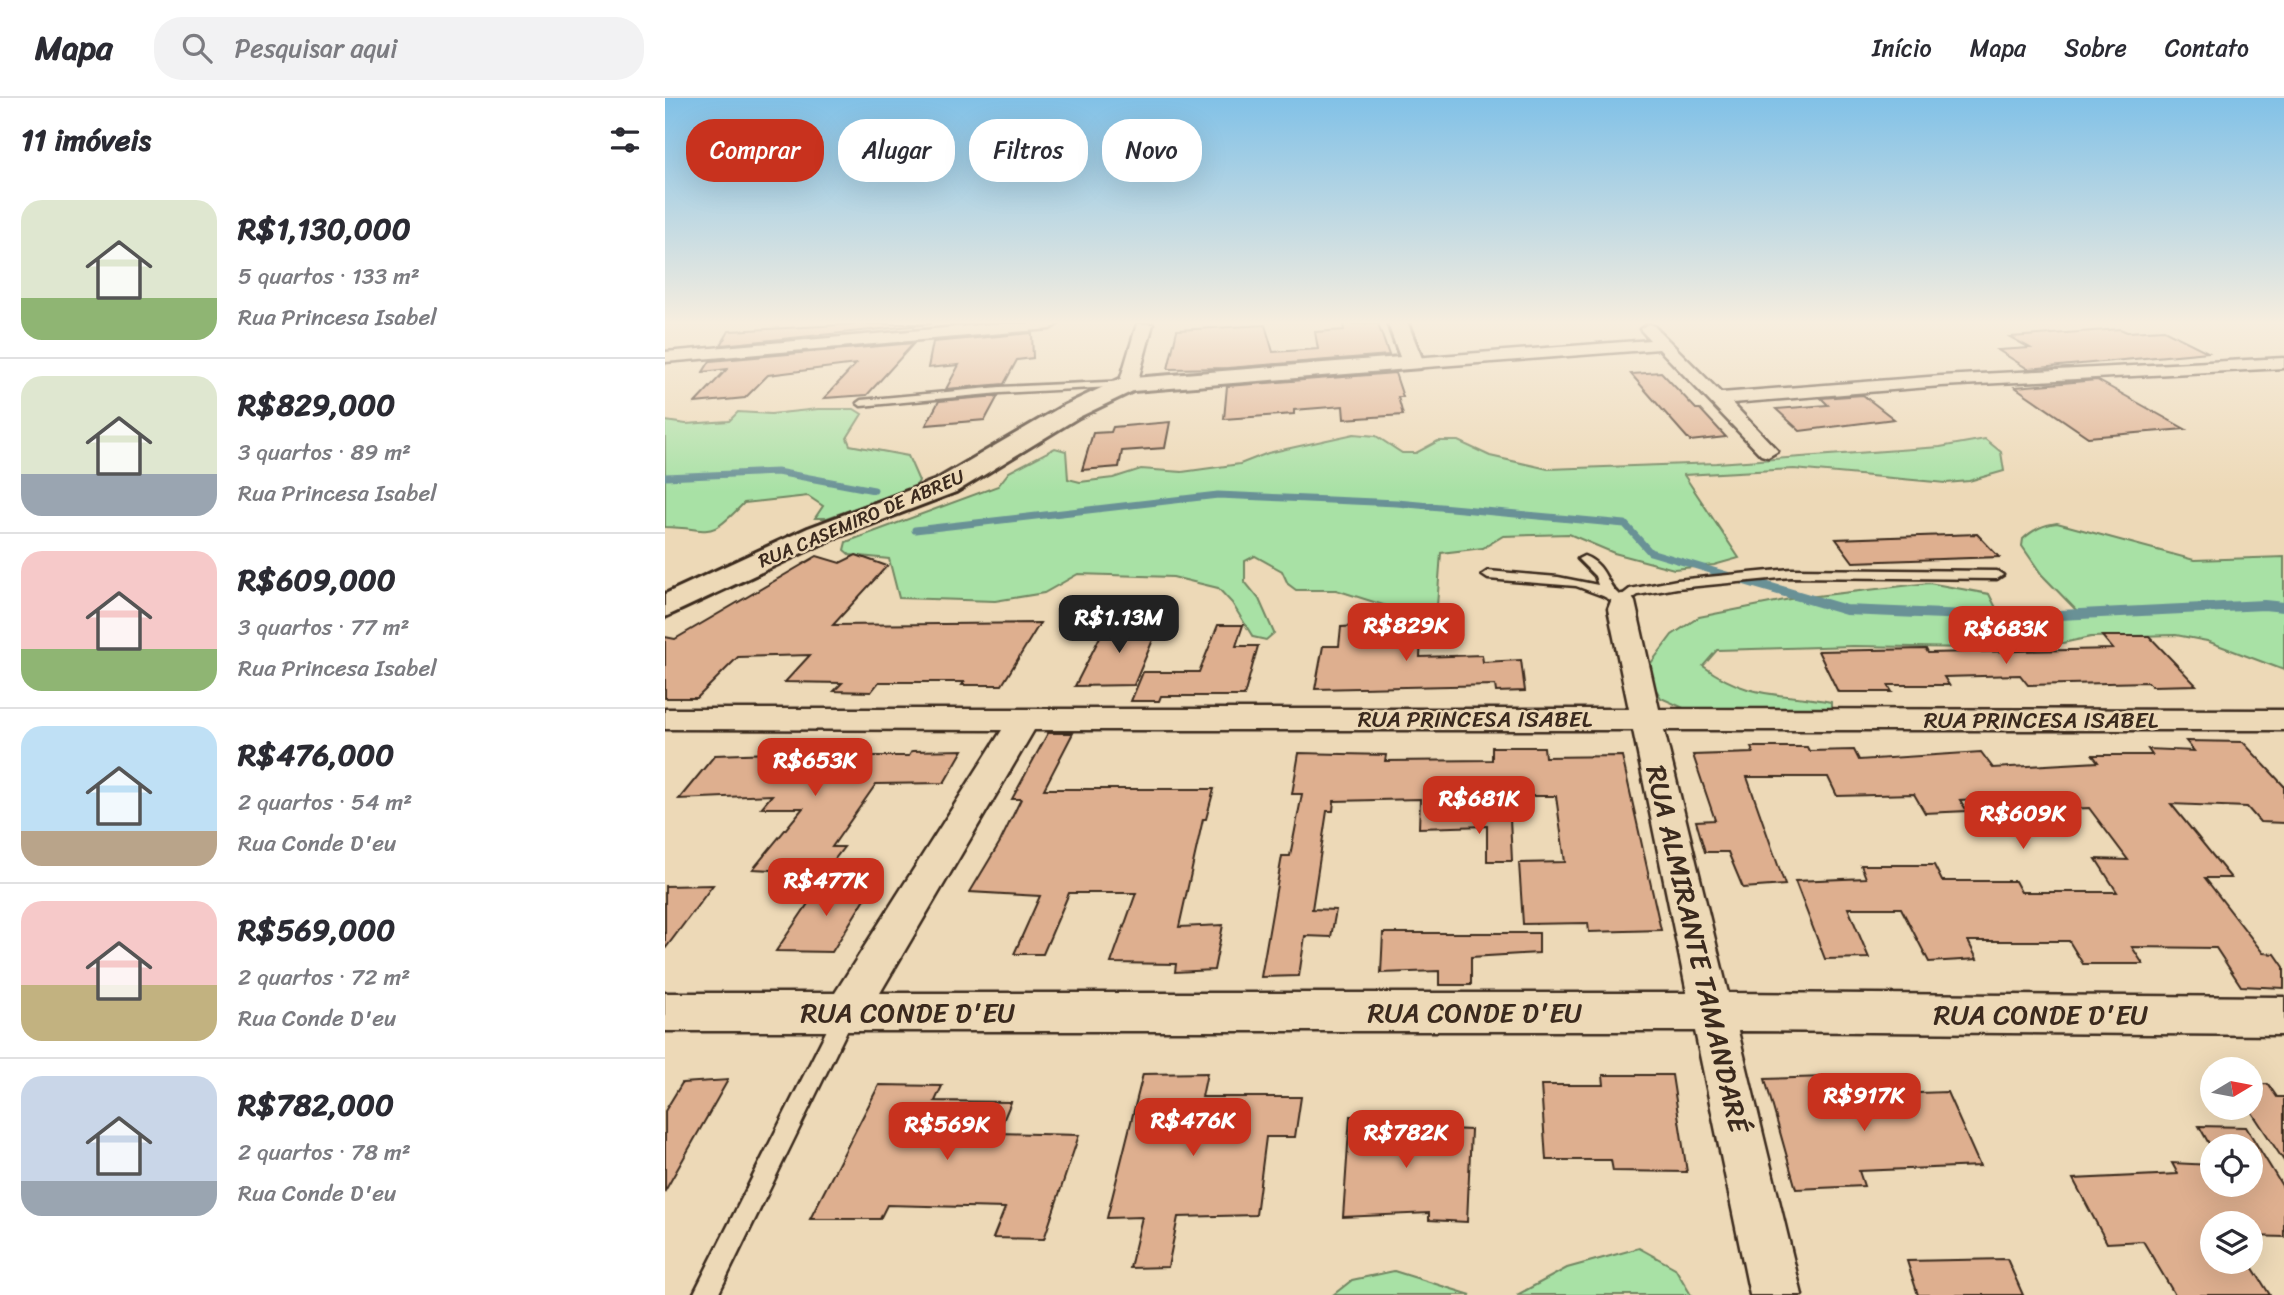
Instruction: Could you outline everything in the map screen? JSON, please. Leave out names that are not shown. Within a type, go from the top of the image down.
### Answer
[{"type":"street","points":[[1129,380],[1128,384],[1184,380]]},
{"type":"street","points":[[1698,380],[1768,451]]},
{"type":"street","points":[[1717,399],[1944,380]]},
{"type":"street","name":"RUA CASEMIRO DE ABREU","points":[[665,607],[819,534],[946,486],[1070,412],[1128,384]]},
{"type":"street","name":"RUA ALMIRANTE TAMANDARÉ","points":[[1614,596],[1645,718],[1776,1295]]},
{"type":"street","name":"RUA PRINCESA ISABEL","points":[[665,719],[2272,720]]},
{"type":"street","points":[[846,1012],[1024,720]]},
{"type":"street","points":[[2272,720],[2284,744]]},
{"type":"street","name":"RUA CONDE D'EU","points":[[665,1012],[1712,1012],[2284,1016]]},
{"type":"lane","points":[[861,403],[1000,390],[1128,384]]},
{"type":"lane","points":[[1584,559],[1601,575],[1614,596]]},
{"type":"lane","points":[[1488,575],[1585,582],[1614,596],[1677,584],[1791,573],[1997,575]]},
{"type":"lane","points":[[705,1295],[846,1012]]},
{"type":"green space","points":[[818,409],[854,409],[862,414],[847,438],[850,445],[908,456],[919,481],[915,487],[827,518],[815,518],[823,506],[808,496],[744,503],[723,523],[709,530],[665,527],[665,421],[686,424],[729,421],[738,412],[771,414]]},
{"type":"green space","points":[[1354,434],[1376,436],[1402,453],[1416,453],[1438,441],[1458,441],[1490,456],[1548,469],[1717,463],[1940,447],[1985,439],[2001,452],[2004,471],[1969,481],[1946,483],[1794,469],[1684,475],[1739,558],[1714,565],[1674,569],[1614,553],[1569,534],[1503,536],[1483,548],[1441,553],[1437,606],[1412,614],[1336,590],[1296,590],[1288,584],[1282,571],[1255,556],[1245,561],[1245,582],[1259,599],[1274,633],[1266,640],[1253,637],[1232,603],[1218,588],[1173,577],[1078,574],[1044,593],[995,601],[899,598],[889,559],[850,555],[844,550],[846,542],[998,486],[1009,472],[1055,448],[1066,451],[1068,479],[1080,482],[1113,478],[1141,469],[1182,472],[1240,464],[1268,453]]},
{"type":"green space","points":[[2057,523],[2194,560],[2284,557],[2284,670],[2207,641],[2176,635],[2091,637],[2034,649],[1853,646],[1717,650],[1703,666],[1735,685],[1750,690],[1831,702],[1831,711],[1688,710],[1661,698],[1645,671],[1672,635],[1699,617],[1790,599],[1929,583],[1989,594],[2000,616],[2018,626],[2079,613],[2042,575],[2022,546],[2023,539],[2031,533],[2043,526]]},
{"type":"green space","points":[[1639,1248],[1675,1268],[1691,1295],[1517,1295],[1567,1268]]},
{"type":"green space","points":[[1394,1271],[1471,1295],[1333,1295],[1352,1280]]},
{"type":"building","points":[[717,380],[763,380],[745,398],[695,403]]},
{"type":"building","points":[[841,380],[881,380],[867,395],[824,398]]},
{"type":"building","points":[[951,380],[1006,380],[1004,384],[946,389]]},
{"type":"building","points":[[1306,380],[1397,380],[1403,397],[1398,397],[1403,415],[1344,419],[1343,406],[1294,410],[1294,414],[1224,419],[1227,386]]},
{"type":"building","points":[[1636,380],[1668,380],[1726,437],[1690,441]]},
{"type":"building","points":[[2097,380],[2185,429],[2088,437],[2015,387]]},
{"type":"building","points":[[1863,395],[1894,419],[1800,431],[1776,409],[1828,405],[1821,398]]},
{"type":"building","points":[[998,396],[985,420],[926,425],[939,401]]},
{"type":"building","points":[[1170,422],[1165,448],[1122,451],[1119,467],[1082,470],[1093,433],[1111,432],[1113,427]]},
{"type":"building","points":[[1977,534],[1999,557],[1853,562],[1836,539]]},
{"type":"building","points":[[856,555],[887,566],[833,625],[1040,623],[1002,685],[879,682],[871,692],[834,691],[842,683],[785,682],[810,655],[738,657],[697,698],[665,698],[665,637],[675,639],[817,556],[840,563]]},
{"type":"building","points":[[1107,623],[1160,623],[1134,685],[1075,686]]},
{"type":"building","points":[[1218,625],[1243,625],[1236,646],[1258,646],[1244,696],[1161,696],[1159,701],[1131,701],[1143,672],[1199,672]]},
{"type":"building","points":[[1422,625],[1420,657],[1482,655],[1483,662],[1521,660],[1525,691],[1496,692],[1495,685],[1315,689],[1323,646],[1339,646],[1341,627]]},
{"type":"building","points":[[2102,636],[2149,636],[2196,685],[2152,686],[2148,682],[2028,685],[2020,675],[1944,677],[1949,685],[1888,685],[1892,692],[1838,692],[1818,651],[1926,649],[1928,653],[2113,649]]},
{"type":"building","points":[[1048,733],[1073,733],[1044,789],[1214,789],[1206,819],[1203,819],[1179,927],[1223,925],[1214,970],[1175,972],[1176,964],[1111,963],[1136,893],[1069,893],[1043,954],[1014,954],[1040,896],[970,892],[1000,842],[1021,799],[1012,799]]},
{"type":"building","points":[[2186,741],[2243,742],[2284,786],[2284,823],[2260,822],[2247,807],[2171,804],[2231,878],[2205,878],[2263,953],[2275,954],[2284,967],[2284,988],[2241,986],[2216,948],[2132,947],[2143,964],[2083,964],[2069,941],[1968,941],[1977,959],[1929,962],[1901,908],[1848,908],[1869,958],[1825,959],[1795,881],[1866,878],[1861,865],[1934,865],[1942,881],[2015,881],[2021,892],[2117,892],[2096,859],[2128,860],[2089,808],[2047,810],[2036,796],[1960,800],[1967,811],[1925,813],[1914,794],[1837,796],[1828,777],[1747,777],[1785,885],[1743,888],[1728,852],[1705,852],[1696,821],[1715,820],[1693,755],[1753,753],[1751,747],[1807,747],[1809,751],[1854,750],[1859,760],[1981,752],[1993,768],[2098,762],[2093,755],[2152,755],[2148,749],[2194,751]]},
{"type":"building","points":[[1492,747],[1544,747],[1545,757],[1622,756],[1661,930],[1589,932],[1588,923],[1523,924],[1519,863],[1565,862],[1556,796],[1509,796],[1512,861],[1487,861],[1487,826],[1419,828],[1420,799],[1334,801],[1333,811],[1327,811],[1312,909],[1336,910],[1331,937],[1305,936],[1299,976],[1261,977],[1282,856],[1290,856],[1302,794],[1292,794],[1299,753],[1386,755],[1385,761],[1492,760]]},
{"type":"building","points":[[963,750],[944,783],[876,784],[832,847],[844,847],[824,873],[753,869],[803,808],[761,808],[772,795],[679,799],[715,755],[773,753],[759,770],[848,770],[859,756],[909,756],[912,751]]},
{"type":"building","points":[[822,883],[874,884],[832,952],[776,951]]},
{"type":"building","points":[[713,885],[665,949],[665,886]]},
{"type":"building","points":[[1383,933],[1539,933],[1539,953],[1471,957],[1471,985],[1439,985],[1439,971],[1381,973]]},
{"type":"building","points":[[1207,1073],[1202,1097],[1301,1097],[1295,1137],[1266,1137],[1256,1215],[1178,1217],[1168,1267],[1130,1268],[1142,1217],[1107,1218],[1143,1074]]},
{"type":"building","points":[[1603,1075],[1672,1075],[1687,1172],[1613,1171],[1611,1160],[1546,1160],[1541,1085],[1604,1085]]},
{"type":"building","points":[[1826,1077],[1833,1096],[1947,1092],[1980,1166],[1859,1171],[1864,1186],[1796,1189],[1765,1079]]},
{"type":"building","points":[[728,1080],[665,1191],[665,1111],[682,1083]]},
{"type":"building","points":[[2263,1084],[2268,1084],[2277,1097],[2284,1097],[2284,1161],[2257,1120],[2263,1120]]},
{"type":"building","points":[[879,1085],[942,1086],[935,1101],[1011,1102],[998,1133],[1079,1135],[1044,1239],[993,1238],[1005,1208],[887,1205],[880,1219],[810,1219]]},
{"type":"building","points":[[1405,1114],[1405,1127],[1471,1130],[1467,1222],[1429,1220],[1429,1213],[1343,1217],[1350,1116]]},
{"type":"building","points":[[2199,1126],[2246,1127],[2250,1134],[2204,1134]]},
{"type":"building","points":[[2263,1155],[2284,1189],[2284,1237],[2263,1236],[2263,1211],[2200,1211],[2200,1274],[2257,1274],[2270,1295],[2175,1295],[2143,1241],[2107,1243],[2073,1179],[2178,1174],[2172,1163],[2200,1164],[2200,1197],[2263,1197]]},
{"type":"building","points":[[2007,1259],[2023,1295],[1918,1295],[1907,1261]]},
{"type":"waterway","points":[[665,477],[777,472],[874,490]]},
{"type":"waterway","points":[[915,530],[1218,495],[1397,503],[1625,524],[1650,552],[1747,581]]},
{"type":"waterway","points":[[1741,579],[1846,610],[2017,617],[2264,605],[2284,607]]}]
